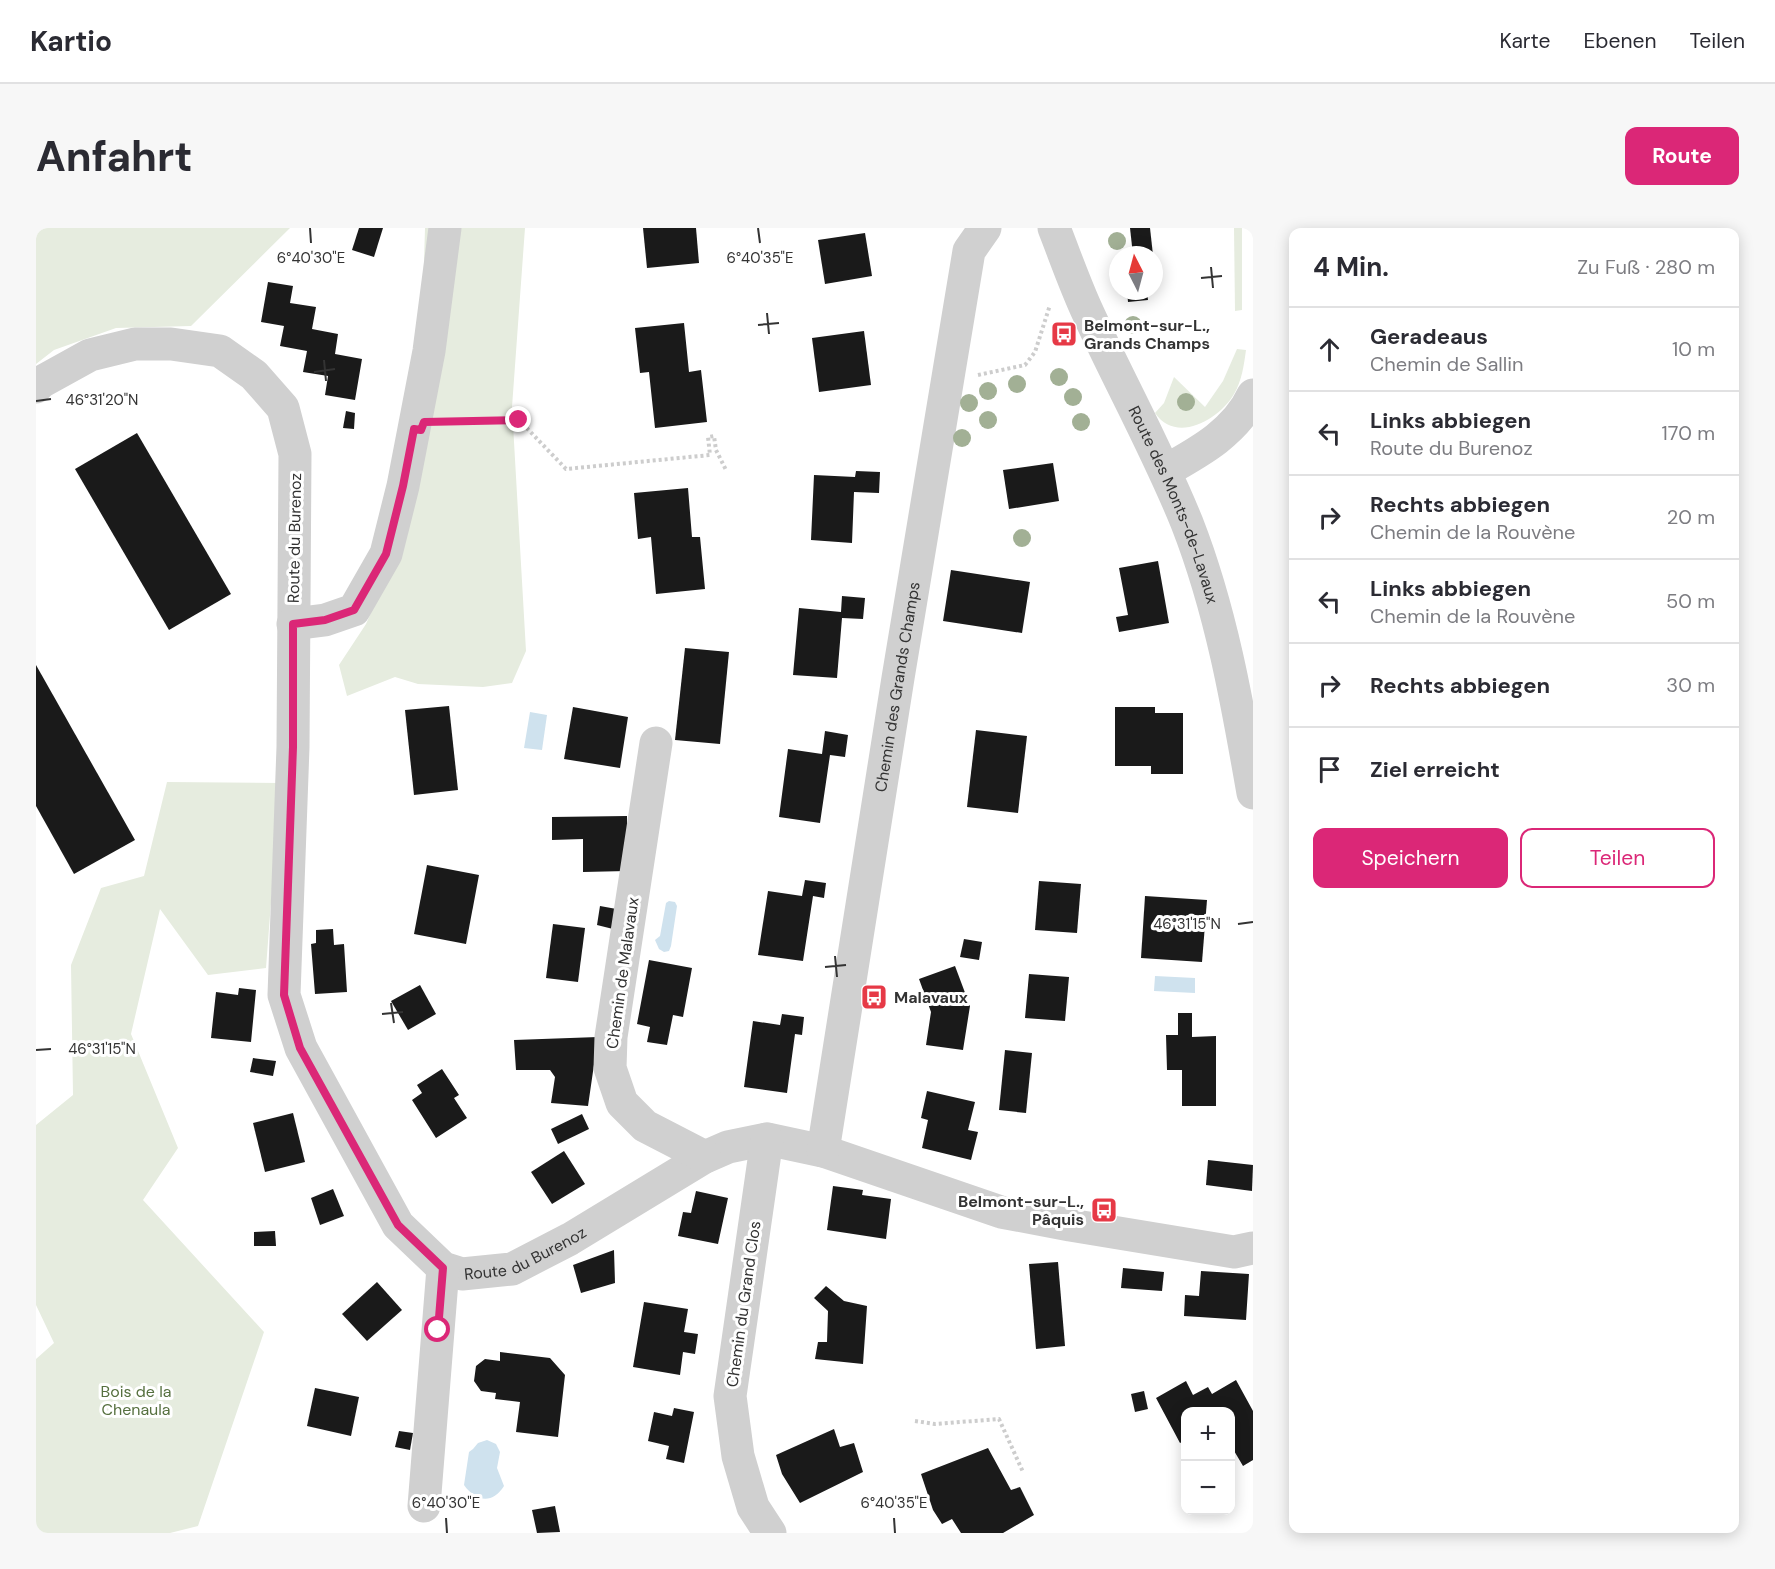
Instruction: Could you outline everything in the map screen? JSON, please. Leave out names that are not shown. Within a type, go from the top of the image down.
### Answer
[{"type":"street","points":[[293,624],[325,620],[354,610],[386,554],[403,486],[429,351],[445,228]]},
{"type":"street","name":"Chemin des Grands Champs","points":[[823,1151],[969,250],[985,228]]},
{"type":"street","name":"Route des Monts-de-Lavaux","points":[[1053,228],[1087,311],[1165,471],[1187,525],[1212,598],[1234,681],[1253,793]]},
{"type":"street","name":"Route du Burenoz","points":[[36,387],[90,355],[135,344],[171,344],[220,351],[254,375],[283,408],[295,454],[293,747],[284,995],[300,1048],[398,1225],[443,1268],[462,1274],[512,1269],[570,1239],[705,1158],[728,1147],[767,1139],[823,1151],[1000,1212],[1234,1252],[1253,1248]]},
{"type":"street","points":[[1165,471],[1211,445],[1246,411],[1253,395]]},
{"type":"street","name":"Chemin de Malavaux","points":[[656,743],[611,1037],[610,1068],[622,1103],[645,1126],[705,1158]]},
{"type":"street","name":"Chemin du Grand Clos","points":[[767,1139],[730,1396],[738,1456],[753,1507],[770,1533]]},
{"type":"street","points":[[424,1506],[443,1268]]},
{"type":"path","points":[[946,385],[993,371],[1025,365],[1035,352],[1050,305]]},
{"type":"path","points":[[414,429],[421,430],[424,422],[519,420],[566,469],[710,455],[708,437],[714,436],[716,450],[726,470]]},
{"type":"path","points":[[915,1421],[935,1424],[999,1419],[1023,1472]]},
{"type":"green space","points":[[36,228],[290,228],[191,326],[116,328],[54,350],[36,364]]},
{"type":"green space","points":[[425,228],[525,228],[512,407],[526,651],[512,683],[483,687],[418,684],[395,677],[347,696],[339,665],[366,624],[398,551],[418,468]]},
{"type":"green space","points":[[1234,228],[1242,228],[1242,310],[1235,311]]},
{"type":"green space","points":[[1237,349],[1246,350],[1237,389],[1227,404],[1208,420],[1197,425],[1174,427],[1164,422],[1155,413],[1164,403],[1174,377],[1205,407],[1223,381]]},
{"type":"green space","name":"Bois de la Chenaula","points":[[167,782],[280,783],[266,968],[208,975],[160,909],[131,1034],[178,1148],[143,1200],[264,1332],[198,1526],[170,1533],[36,1533],[36,1359],[54,1343],[36,1305],[36,1125],[73,1095],[71,965],[101,888],[144,876]]},
{"type":"water","points":[[530,712],[547,715],[542,750],[524,748]]},
{"type":"water","points":[[675,902],[677,906],[671,946],[669,951],[664,952],[659,949],[655,940],[660,936],[666,903]]},
{"type":"water","points":[[1155,976],[1195,978],[1195,993],[1154,991]]},
{"type":"water","points":[[487,1440],[496,1444],[500,1452],[497,1468],[504,1486],[495,1496],[484,1499],[474,1495],[464,1485],[469,1452],[478,1443]]},
{"type":"building","points":[[359,228],[383,228],[374,257],[352,250]]},
{"type":"building","points":[[643,228],[696,228],[699,263],[647,268]]},
{"type":"building","points":[[1130,228],[1150,228],[1152,246],[1132,246]]},
{"type":"building","points":[[865,233],[872,276],[825,284],[818,240]]},
{"type":"building","points":[[268,282],[293,286],[290,303],[316,307],[312,329],[338,334],[335,354],[362,359],[355,400],[325,395],[328,376],[303,372],[307,351],[280,346],[284,326],[261,322]]},
{"type":"building","points":[[684,323],[689,372],[701,370],[707,422],[655,428],[649,372],[640,373],[635,328]]},
{"type":"building","points":[[864,331],[871,385],[819,392],[812,338]]},
{"type":"building","points":[[346,411],[355,413],[354,429],[343,428]]},
{"type":"building","points":[[137,433],[231,594],[169,630],[75,469]]},
{"type":"building","points":[[1053,463],[1059,501],[1009,509],[1003,470]]},
{"type":"building","points":[[856,471],[880,472],[879,493],[854,492],[852,543],[811,540],[814,475],[855,477]]},
{"type":"building","points":[[688,488],[692,537],[700,537],[705,589],[656,594],[651,537],[638,539],[634,493]]},
{"type":"building","points":[[1158,561],[1169,623],[1119,632],[1116,617],[1128,615],[1119,568]]},
{"type":"building","points":[[951,570],[1030,582],[1022,633],[943,621]]},
{"type":"building","points":[[842,596],[865,598],[863,619],[842,618],[837,678],[793,675],[799,608],[841,612]]},
{"type":"building","points":[[685,648],[729,652],[720,744],[675,740]]},
{"type":"building","points":[[36,665],[135,840],[74,874],[36,806]]},
{"type":"building","points":[[449,706],[458,790],[414,795],[405,710]]},
{"type":"building","points":[[573,707],[628,717],[620,768],[564,759]]},
{"type":"building","points":[[1115,707],[1155,707],[1155,713],[1183,713],[1183,774],[1151,774],[1151,766],[1115,766]]},
{"type":"building","points":[[976,730],[1027,736],[1018,813],[967,807]]},
{"type":"building","points":[[825,731],[848,735],[845,757],[830,755],[820,823],[779,817],[788,749],[822,754]]},
{"type":"building","points":[[627,816],[627,871],[583,872],[583,839],[552,840],[552,817]]},
{"type":"building","points":[[427,865],[479,875],[466,944],[414,934]]},
{"type":"building","points":[[805,880],[826,883],[824,898],[813,896],[803,961],[758,955],[768,891],[802,896]]},
{"type":"building","points":[[1039,881],[1081,884],[1077,933],[1035,930]]},
{"type":"building","points":[[1145,896],[1207,900],[1202,962],[1141,958]]},
{"type":"building","points":[[600,906],[622,910],[617,930],[597,925]]},
{"type":"building","points":[[553,924],[585,928],[578,982],[546,978]]},
{"type":"building","points":[[333,929],[334,945],[344,944],[347,992],[315,994],[311,944],[316,943],[316,930]]},
{"type":"building","points":[[964,939],[982,942],[979,960],[960,957]]},
{"type":"building","points":[[649,960],[692,968],[683,1017],[673,1015],[667,1045],[647,1042],[650,1027],[637,1024]]},
{"type":"building","points":[[955,966],[970,1006],[963,1050],[926,1045],[931,1012],[919,979]]},
{"type":"building","points":[[1029,974],[1069,977],[1065,1021],[1025,1018]]},
{"type":"building","points":[[420,985],[436,1014],[408,1030],[391,1001]]},
{"type":"building","points":[[239,988],[256,990],[251,1042],[211,1038],[216,992],[238,995]]},
{"type":"building","points":[[1178,1013],[1192,1013],[1192,1037],[1216,1036],[1216,1106],[1182,1106],[1182,1070],[1167,1070],[1166,1035],[1178,1035]]},
{"type":"building","points":[[782,1014],[804,1017],[802,1035],[795,1034],[787,1093],[744,1087],[753,1021],[780,1025]]},
{"type":"building","points":[[598,1037],[588,1106],[551,1103],[555,1077],[550,1070],[516,1070],[514,1040]]},
{"type":"building","points":[[1005,1050],[1032,1053],[1026,1113],[999,1110]]},
{"type":"building","points":[[253,1058],[276,1061],[273,1076],[250,1072]]},
{"type":"building","points":[[442,1069],[459,1095],[454,1098],[467,1118],[436,1138],[412,1100],[422,1093],[417,1085]]},
{"type":"building","points":[[927,1091],[975,1102],[968,1130],[978,1132],[971,1160],[922,1148],[928,1120],[921,1118]]},
{"type":"building","points":[[293,1113],[305,1162],[265,1172],[253,1123]]},
{"type":"building","points":[[582,1114],[589,1129],[558,1144],[551,1129]]},
{"type":"building","points":[[564,1151],[585,1184],[552,1204],[531,1172]]},
{"type":"building","points":[[1208,1160],[1253,1165],[1252,1191],[1206,1185]]},
{"type":"building","points":[[833,1186],[863,1190],[862,1195],[891,1199],[886,1239],[827,1230]]},
{"type":"building","points":[[333,1189],[344,1216],[320,1225],[311,1198]]},
{"type":"building","points":[[696,1191],[728,1198],[718,1244],[678,1236],[683,1212],[691,1213]]},
{"type":"building","points":[[275,1231],[276,1246],[254,1246],[254,1232]]},
{"type":"building","points":[[614,1250],[615,1283],[581,1293],[573,1265]]},
{"type":"building","points":[[1058,1262],[1065,1346],[1036,1349],[1029,1264]]},
{"type":"building","points":[[1123,1268],[1164,1272],[1162,1291],[1121,1288]]},
{"type":"building","points":[[1201,1271],[1249,1274],[1246,1320],[1184,1316],[1185,1295],[1199,1296]]},
{"type":"building","points":[[377,1282],[402,1310],[367,1341],[342,1314]]},
{"type":"building","points":[[826,1286],[844,1301],[867,1306],[863,1364],[815,1359],[818,1342],[827,1342],[828,1311],[814,1298]]},
{"type":"building","points":[[644,1302],[688,1309],[684,1332],[698,1334],[695,1354],[683,1352],[680,1375],[633,1367]]},
{"type":"building","points":[[500,1352],[550,1358],[565,1375],[558,1437],[516,1432],[520,1402],[495,1399],[496,1393],[481,1391],[474,1381],[476,1366],[485,1359],[500,1361]]},
{"type":"building","points":[[1236,1380],[1253,1411],[1253,1460],[1243,1466],[1235,1452],[1235,1407],[1181,1407],[1180,1443],[1156,1398],[1186,1381],[1193,1395],[1208,1387],[1212,1394]]},
{"type":"building","points":[[315,1388],[359,1397],[351,1436],[307,1426]]},
{"type":"building","points":[[1144,1391],[1148,1409],[1135,1412],[1131,1394]]},
{"type":"building","points":[[674,1408],[694,1412],[684,1463],[666,1459],[669,1446],[648,1441],[654,1412],[672,1416]]},
{"type":"building","points":[[834,1429],[840,1447],[854,1443],[863,1472],[800,1503],[782,1474],[776,1455]]},
{"type":"building","points":[[399,1431],[413,1433],[410,1450],[395,1447]]},
{"type":"building","points":[[988,1448],[1011,1490],[1020,1487],[1034,1515],[1003,1533],[961,1533],[952,1519],[942,1524],[933,1510],[921,1474]]},
{"type":"building","points":[[555,1506],[560,1532],[537,1533],[532,1510]]},
{"type":"place","name":"Belmont-sur-L., Grands Champs","points":[[1064,334]]},
{"type":"place","name":"Malavaux","points":[[874,997]]},
{"type":"place","name":"Belmont-sur-L., Pâquis","points":[[1104,1210]]},
{"type":"route","points":[[438,1330],[443,1268],[398,1225],[300,1048],[284,995],[293,747],[293,624],[325,620],[354,610],[386,554],[414,429],[421,430],[424,422],[519,420]]}]
